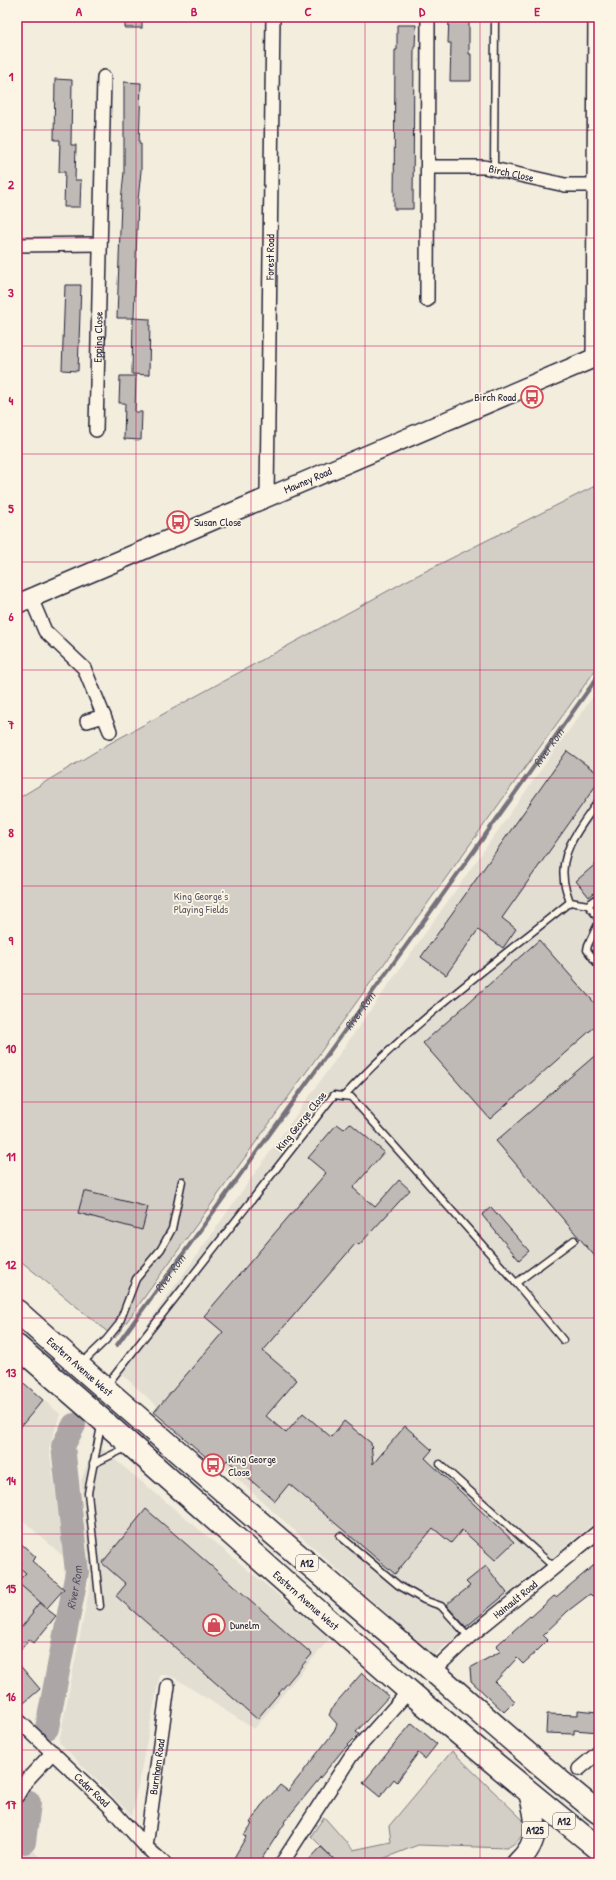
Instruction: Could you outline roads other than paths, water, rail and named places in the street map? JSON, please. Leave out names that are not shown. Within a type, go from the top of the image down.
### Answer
[{"type":"highway","name":"Eastern Avenue West","points":[[17,1311],[104,1389],[559,1781],[599,1813]]},
{"type":"highway","name":"Eastern Avenue West","points":[[17,1346],[132,1445],[409,1691],[529,1793],[599,1849]]},
{"type":"main road","name":"A125","points":[[517,1863],[526,1855],[533,1843],[536,1818],[529,1793]]},
{"type":"street","name":"Forest Road","points":[[267,496],[273,17]]},
{"type":"street","points":[[427,300],[428,17]]},
{"type":"street","points":[[595,17],[593,185],[596,246],[596,357]]},
{"type":"street","name":"Epping Close","points":[[96,430],[104,77]]},
{"type":"street","name":"Birch Close","points":[[428,167],[484,167],[565,185],[593,185]]},
{"type":"street","points":[[17,245],[100,244]]},
{"type":"street","name":"Mawney Road","points":[[24,601],[267,496],[596,357]]},
{"type":"street","points":[[24,601],[45,631],[84,668],[110,731]]},
{"type":"street","points":[[87,721],[104,716]]},
{"type":"street","name":"Hainault Road","points":[[433,1671],[469,1637],[599,1531]]},
{"type":"street","name":"Burnham Road","points":[[146,1847],[168,1686]]},
{"type":"street","points":[[282,1863],[351,1756],[409,1691]]},
{"type":"street","name":"Cedar Road","points":[[17,1719],[108,1805],[146,1847],[164,1863]]},
{"type":"street","points":[[17,1796],[26,1781],[52,1752]]},
{"type":"street","points":[[579,1769],[599,1752]]},
{"type":"lane","points":[[494,170],[495,17]]},
{"type":"lane","points":[[570,902],[564,881],[566,853],[571,842],[599,800]]},
{"type":"lane","points":[[344,1096],[414,1028],[570,902],[588,905],[599,898]]},
{"type":"lane","points":[[588,905],[599,921],[587,950],[599,966]]},
{"type":"lane","name":"King George Close","points":[[104,1389],[334,1095],[350,1097],[516,1284],[563,1340]]},
{"type":"lane","points":[[78,1366],[106,1340],[119,1324],[136,1279],[161,1250],[172,1229],[182,1181]]},
{"type":"lane","points":[[516,1284],[574,1240]]},
{"type":"lane","points":[[100,1606],[88,1493],[102,1419]]},
{"type":"lane","points":[[93,1464],[132,1445]]},
{"type":"lane","points":[[440,1464],[555,1568]]},
{"type":"lane","points":[[340,1536],[398,1584],[424,1600],[441,1606],[469,1637]]},
{"type":"waterway","name":"River Rom","points":[[117,1345],[429,914],[599,675]]},
{"type":"waterway","name":"River Rom","points":[[47,1728],[77,1572],[63,1446],[74,1425]]},
{"type":"waterway","name":"River Rom","points":[[24,1842],[29,1803]]},
{"type":"place","name":"Birch Road","points":[[532,397]]},
{"type":"place","name":"Susan Close","points":[[178,522]]},
{"type":"place","name":"King George Close","points":[[213,1465]]},
{"type":"place","name":"Dunelm","points":[[214,1625]]},
{"type":"park label","name":"King George's Playing Fields","points":[[201,902]]}]
